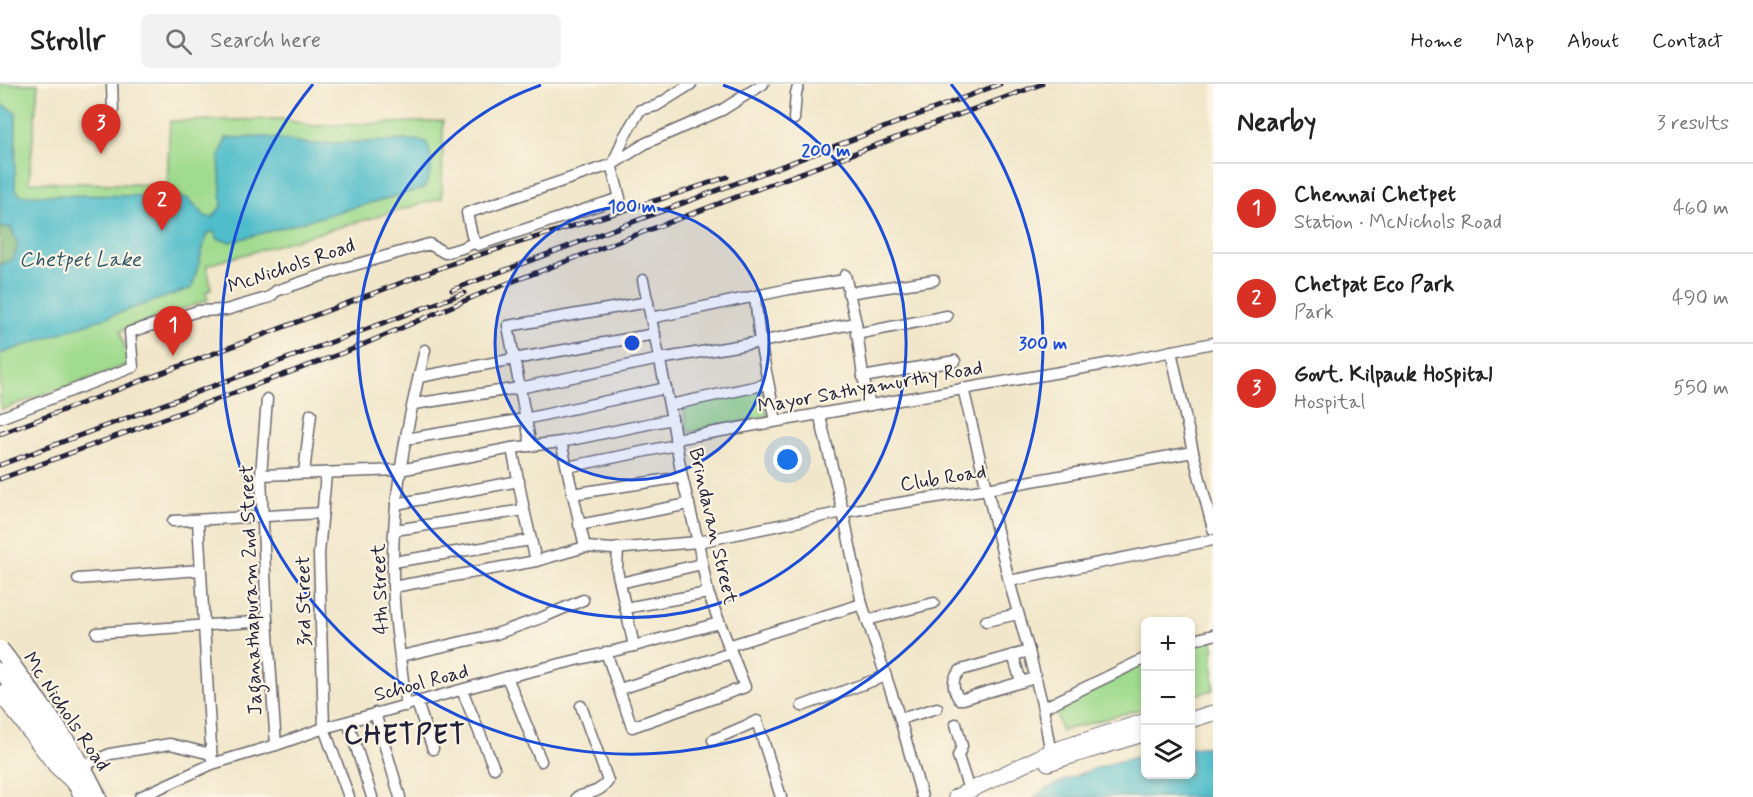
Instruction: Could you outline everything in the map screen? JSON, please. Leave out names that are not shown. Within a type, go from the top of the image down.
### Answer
[{"type":"main road","name":"Mc Nichols Road","points":[[2,656],[69,744],[83,780],[98,797]]},
{"type":"main road","name":"Mc Nichols Road","points":[[0,693],[56,766],[83,780]]},
{"type":"main road","points":[[1195,709],[1213,705]]},
{"type":"main road","points":[[1195,719],[1213,713]]},
{"type":"main road","points":[[968,795],[1051,756],[1141,723]]},
{"type":"main road","points":[[1051,756],[1141,735]]},
{"type":"street","points":[[112,84],[112,111]]},
{"type":"street","points":[[691,84],[656,106],[640,110],[624,137],[613,164],[612,168],[620,198],[478,245],[474,239],[467,213],[613,164],[646,143],[722,110],[763,84]]},
{"type":"street","points":[[794,118],[799,84]]},
{"type":"street","name":"McNichols Road","points":[[0,418],[133,367],[130,332],[198,311],[226,309],[270,297],[276,291],[333,272],[429,244],[445,253],[462,249],[474,239]]},
{"type":"street","points":[[651,318],[845,277],[870,405]]},
{"type":"street","name":"Brindavan Street","points":[[620,689],[632,727],[746,687],[708,593],[698,542],[681,477],[672,419],[643,280]]},
{"type":"street","points":[[848,293],[934,280]]},
{"type":"street","points":[[754,297],[760,342],[776,421]]},
{"type":"street","points":[[531,446],[508,326],[648,302]]},
{"type":"street","points":[[414,404],[519,388],[660,359],[760,342],[946,316]]},
{"type":"street","points":[[419,377],[655,334]]},
{"type":"street","name":"Mayor Sathyamurthy Road","points":[[567,467],[776,421],[1118,362],[1213,343]]},
{"type":"street","name":"4th Street","points":[[425,350],[400,470],[396,504],[393,587],[400,656],[411,705],[433,749]]},
{"type":"street","points":[[1171,351],[1213,529]]},
{"type":"street","points":[[863,377],[955,361]]},
{"type":"street","points":[[669,405],[768,384]]},
{"type":"street","points":[[406,439],[525,418],[666,388]]},
{"type":"street","points":[[963,388],[1009,581],[1043,708],[1051,756]]},
{"type":"street","name":"Jaganathapuram 2nd Street","points":[[267,399],[261,475],[267,621],[276,745]]},
{"type":"street","points":[[819,413],[862,604],[900,719],[921,797]]},
{"type":"street","points":[[304,473],[310,414]]},
{"type":"street","points":[[261,475],[400,470],[512,448],[561,442],[672,419]]},
{"type":"street","points":[[561,442],[585,547]]},
{"type":"street","points":[[512,448],[536,561]]},
{"type":"street","name":"Club Road","points":[[393,587],[536,561],[585,547],[618,548],[698,542],[843,512],[1193,452]]},
{"type":"street","name":"3rd Street","points":[[326,474],[319,554],[324,728],[349,797]]},
{"type":"street","points":[[572,494],[681,477]]},
{"type":"street","points":[[396,504],[519,481]]},
{"type":"street","points":[[579,525],[688,504]]},
{"type":"street","points":[[395,530],[524,510]]},
{"type":"street","points":[[173,521],[323,513]]},
{"type":"street","points":[[83,780],[110,754],[170,744],[212,759],[198,521]]},
{"type":"street","points":[[393,562],[531,540]]},
{"type":"street","points":[[1009,581],[1213,540]]},
{"type":"street","points":[[618,548],[617,570],[634,646]]},
{"type":"street","points":[[620,583],[702,564]]},
{"type":"street","points":[[78,579],[200,570]]},
{"type":"street","points":[[625,608],[708,593]]},
{"type":"street","points":[[400,656],[496,634],[583,600]]},
{"type":"street","points":[[867,620],[934,603]]},
{"type":"street","points":[[606,652],[620,689],[862,604]]},
{"type":"street","points":[[986,621],[1018,614]]},
{"type":"street","points":[[97,633],[267,621]]},
{"type":"street","name":"School Road","points":[[140,797],[212,759],[276,745],[375,713],[719,622]]},
{"type":"street","points":[[1195,640],[1213,636]]},
{"type":"street","points":[[1029,651],[961,670],[955,675],[953,681],[959,699],[970,698],[1035,678]]},
{"type":"street","points":[[1012,655],[1021,682]]},
{"type":"street","points":[[1043,708],[1141,660]]},
{"type":"street","points":[[802,706],[886,676]]},
{"type":"street","points":[[507,678],[541,761]]},
{"type":"street","points":[[462,690],[494,768]]},
{"type":"street","points":[[577,797],[604,788],[608,781],[581,706]]},
{"type":"street","points":[[900,719],[937,708]]},
{"type":"street","points":[[375,713],[400,797]]},
{"type":"street","points":[[713,741],[757,721],[781,797]]},
{"type":"street","points":[[348,722],[372,797]]},
{"type":"street","points":[[956,724],[962,746],[957,756],[968,795]]},
{"type":"green space","name":"Chetpet Lake","points":[[0,84],[38,84],[29,182],[167,185],[170,121],[283,119],[313,126],[443,121],[442,198],[207,265],[211,289],[206,292],[208,300],[120,331],[130,364],[0,410]]},
{"type":"green space","points":[[0,227],[11,228],[18,245],[13,259],[0,265]]},
{"type":"green space","points":[[761,385],[768,416],[688,432],[682,402]]},
{"type":"green space","points":[[1213,638],[1213,690],[1195,695],[1195,671],[1195,642]]},
{"type":"green space","points":[[1141,664],[1141,709],[1061,731],[1056,711]]},
{"type":"water","name":"Chetpet Lake","points":[[0,104],[16,112],[15,188],[20,195],[175,196],[189,199],[206,217],[213,217],[222,205],[219,159],[226,138],[267,137],[309,144],[414,140],[426,142],[430,154],[431,171],[424,188],[231,242],[218,239],[214,232],[207,233],[192,288],[0,354],[0,265],[13,259],[18,245],[11,228],[0,227]]},
{"type":"water","points":[[1213,746],[1213,797],[1033,797],[1087,771],[1141,756],[1141,779],[1195,779],[1195,748]]},
{"type":"railway","points":[[452,290],[1000,84]]},
{"type":"railway","points":[[0,479],[348,351],[485,292],[1042,84]]},
{"type":"railway","points":[[0,434],[459,261],[727,177]]},
{"type":"railway","points":[[0,465],[464,293]]},
{"type":"place","name":"Govt. Kilpauk Hospital","points":[[101,154]]},
{"type":"place","name":"Chetpat Eco Park","points":[[162,231]]},
{"type":"place","name":"Chennai Chetpet","points":[[173,356]]},
{"type":"district","name":"CHETPET","points":[[405,734]]}]
